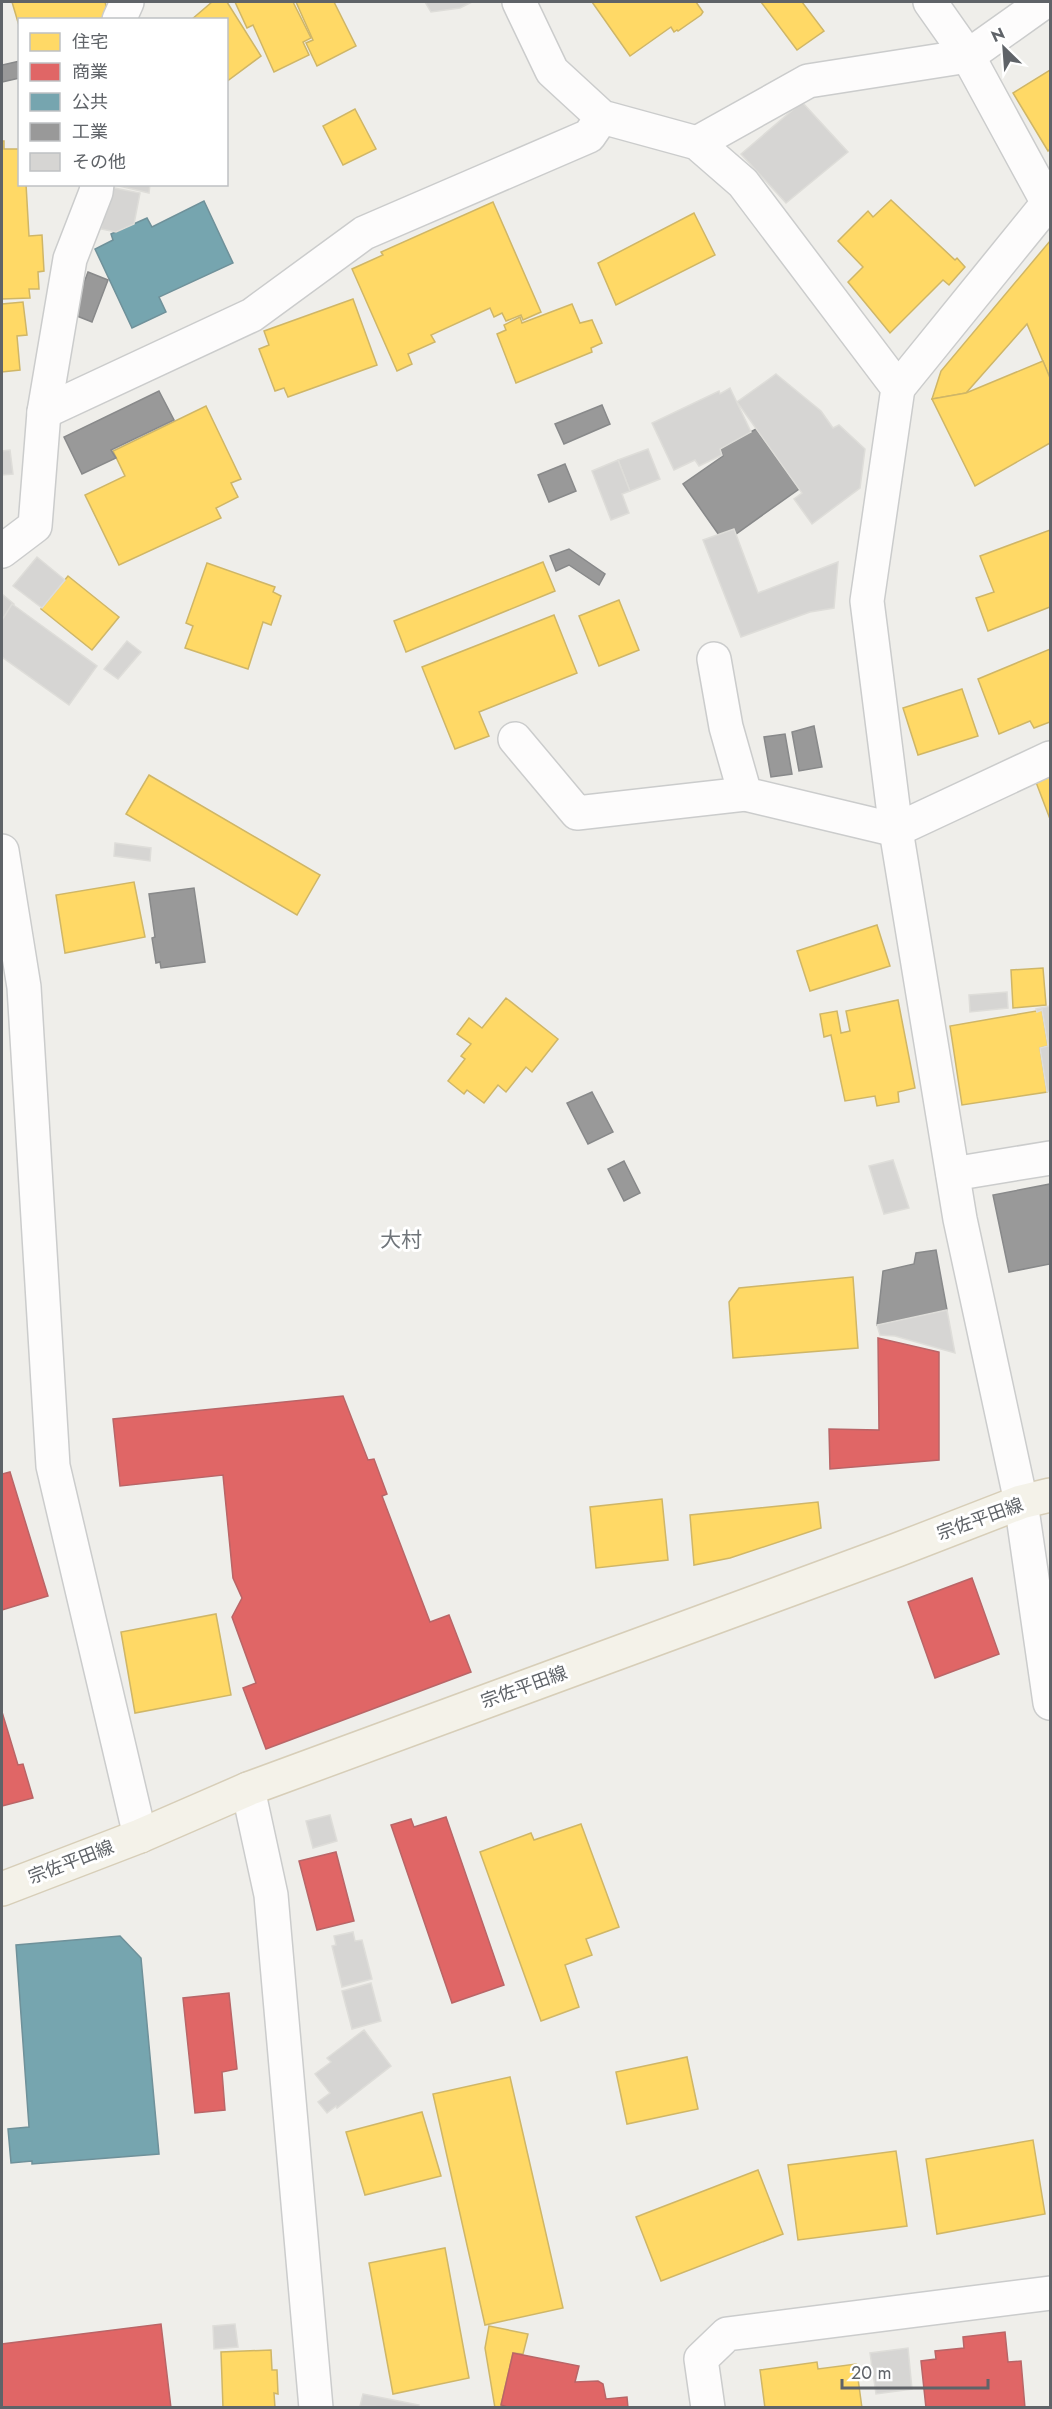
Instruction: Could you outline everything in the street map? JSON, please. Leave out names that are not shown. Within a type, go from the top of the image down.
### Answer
[{"type":"main road","name":"宗佐平田線","points":[[2,1889],[140,1836],[248,1789],[1041,1496]]},
{"type":"street","points":[[120,18],[127,2]]},
{"type":"street","points":[[519,2],[552,71],[602,117],[698,143],[742,183],[898,388]]},
{"type":"street","points":[[930,2],[968,56],[1048,203],[898,388],[867,601],[896,830],[960,1218],[1041,1496],[1050,1703]]},
{"type":"street","points":[[698,143],[808,81],[968,56],[1044,2]]},
{"type":"street","points":[[44,412],[252,315],[364,232],[589,136],[602,117]]},
{"type":"street","points":[[2,551],[35,526],[44,412],[70,259],[97,186]]},
{"type":"street","points":[[714,659],[726,727],[745,794]]},
{"type":"street","points":[[515,739],[577,813],[745,794],[896,830],[1050,758]]},
{"type":"street","points":[[2,851],[24,987],[53,1466],[140,1836]]},
{"type":"street","points":[[952,1174],[1050,1158]]},
{"type":"street","points":[[248,1789],[271,1895],[316,2408]]},
{"type":"street","points":[[708,2408],[701,2359],[727,2334],[1050,2293]]},
{"type":"building: 住宅","points":[[12,2],[105,2],[109,18],[18,18],[18,22]]},
{"type":"building: 住宅","points":[[212,2],[227,2],[261,56],[228,81],[228,18],[193,18]]},
{"type":"building: 住宅","points":[[235,2],[293,2],[311,38],[303,42],[309,55],[274,72],[253,25],[247,28]]},
{"type":"building: 住宅","points":[[296,2],[334,2],[356,46],[317,66],[306,43],[313,40]]},
{"type":"building: 住宅","points":[[592,2],[696,2],[703,12],[678,31],[674,32],[671,27],[630,56]]},
{"type":"building: 住宅","points":[[761,2],[802,2],[824,31],[797,50]]},
{"type":"building: 住宅","points":[[1050,70],[1050,149],[1048,151],[1013,93]]},
{"type":"building: 住宅","points":[[355,109],[376,149],[343,165],[323,126]]},
{"type":"building: 住宅","points":[[2,141],[4,141],[4,149],[18,149],[18,186],[26,186],[29,236],[42,235],[44,271],[38,272],[39,289],[29,289],[30,298],[2,299]]},
{"type":"building: 住宅","points":[[891,200],[965,267],[949,285],[943,280],[890,333],[848,282],[863,267],[838,241],[868,211],[873,217]]},
{"type":"building: 住宅","points":[[493,202],[541,312],[523,320],[521,315],[506,321],[502,313],[494,317],[490,308],[431,335],[435,342],[408,354],[412,364],[397,371],[352,269],[383,255],[381,252]]},
{"type":"building: 住宅","points":[[694,213],[715,255],[616,305],[598,263]]},
{"type":"building: 住宅","points":[[1050,241],[1050,378],[1027,324],[966,393],[932,399],[941,371]]},
{"type":"building: 住宅","points":[[353,299],[377,365],[288,397],[284,388],[275,391],[259,349],[269,345],[264,331]]},
{"type":"building: 住宅","points":[[23,302],[27,335],[17,336],[20,370],[2,372],[2,304]]},
{"type":"building: 住宅","points":[[572,304],[580,323],[592,320],[602,343],[591,348],[592,352],[516,383],[497,334],[506,330],[504,325],[520,317],[522,323]]},
{"type":"building: 住宅","points":[[1043,361],[1050,378],[1050,443],[975,486],[932,399],[966,393]]},
{"type":"building: 住宅","points":[[206,406],[241,479],[231,483],[238,497],[216,508],[221,518],[119,565],[85,495],[125,476],[113,451]]},
{"type":"building: 住宅","points":[[1050,530],[1050,607],[988,631],[976,598],[994,592],[980,556]]},
{"type":"building: 住宅","points":[[543,562],[555,591],[406,652],[394,621]]},
{"type":"building: 住宅","points":[[207,563],[275,587],[273,592],[281,596],[271,625],[263,622],[248,669],[185,648],[193,626],[186,623]]},
{"type":"building: 住宅","points":[[68,576],[119,617],[92,650],[41,609]]},
{"type":"building: 住宅","points":[[619,600],[639,650],[599,666],[579,616]]},
{"type":"building: 住宅","points":[[554,615],[577,673],[479,712],[489,736],[455,749],[422,667]]},
{"type":"building: 住宅","points":[[1050,649],[1050,722],[1034,728],[1030,721],[999,734],[978,679]]},
{"type":"building: 住宅","points":[[962,689],[978,736],[918,755],[903,708]]},
{"type":"building: 住宅","points":[[1050,770],[1050,819],[1034,777]]},
{"type":"building: 住宅","points":[[149,775],[320,875],[297,915],[126,814]]},
{"type":"building: 住宅","points":[[134,882],[145,937],[65,953],[56,895]]},
{"type":"building: 住宅","points":[[877,925],[890,966],[810,991],[797,951]]},
{"type":"building: 住宅","points":[[1043,968],[1046,1005],[1013,1008],[1011,970]]},
{"type":"building: 住宅","points":[[506,998],[558,1039],[532,1072],[526,1067],[506,1092],[498,1085],[484,1103],[467,1090],[464,1094],[448,1081],[465,1059],[461,1056],[471,1044],[457,1034],[469,1018],[482,1028]]},
{"type":"building: 住宅","points":[[898,1000],[915,1088],[898,1092],[899,1102],[877,1106],[875,1096],[845,1101],[831,1035],[824,1037],[820,1014],[837,1011],[841,1033],[850,1031],[846,1011]]},
{"type":"building: 住宅","points":[[1042,1010],[1048,1046],[1040,1048],[1047,1092],[962,1105],[950,1026]]},
{"type":"building: 住宅","points":[[853,1277],[858,1348],[733,1358],[729,1302],[739,1288]]},
{"type":"building: 住宅","points":[[662,1499],[668,1560],[596,1568],[590,1507]]},
{"type":"building: 住宅","points":[[818,1502],[821,1528],[730,1558],[694,1565],[690,1515]]},
{"type":"building: 住宅","points":[[216,1614],[231,1695],[135,1713],[121,1632]]},
{"type":"building: 住宅","points":[[581,1824],[619,1927],[586,1939],[592,1955],[565,1965],[579,2007],[541,2021],[480,1852],[531,1833],[534,1840]]},
{"type":"building: 住宅","points":[[687,2057],[698,2109],[627,2124],[616,2072]]},
{"type":"building: 住宅","points":[[510,2077],[563,2308],[485,2325],[433,2094]]},
{"type":"building: 住宅","points":[[422,2112],[441,2176],[365,2195],[346,2132]]},
{"type":"building: 住宅","points":[[1033,2140],[1045,2214],[937,2234],[926,2159]]},
{"type":"building: 住宅","points":[[896,2151],[907,2226],[798,2240],[788,2165]]},
{"type":"building: 住宅","points":[[758,2170],[783,2234],[661,2281],[636,2217]]},
{"type":"building: 住宅","points":[[445,2248],[469,2378],[393,2394],[369,2263]]},
{"type":"building: 住宅","points":[[489,2326],[528,2334],[523,2354],[513,2353],[501,2405],[511,2408],[495,2408],[485,2348]]},
{"type":"building: 住宅","points":[[271,2350],[272,2370],[277,2370],[278,2394],[274,2393],[275,2408],[223,2408],[221,2352]]},
{"type":"building: 住宅","points":[[817,2362],[818,2369],[856,2364],[862,2408],[765,2408],[760,2370]]},
{"type":"building: 商業","points":[[878,1338],[939,1352],[939,1460],[830,1469],[829,1429],[879,1430]]},
{"type":"building: 商業","points":[[343,1396],[368,1460],[374,1459],[387,1494],[382,1496],[430,1622],[449,1615],[471,1672],[266,1749],[243,1688],[256,1683],[232,1617],[242,1598],[233,1578],[223,1475],[120,1486],[113,1419]]},
{"type":"building: 商業","points":[[10,1472],[48,1596],[2,1610],[2,1474]]},
{"type":"building: 商業","points":[[972,1578],[999,1654],[935,1678],[908,1602]]},
{"type":"building: 商業","points":[[2,1712],[18,1765],[23,1764],[33,1798],[2,1806]]},
{"type":"building: 商業","points":[[446,1817],[504,1985],[452,2003],[391,1825],[411,1819],[414,1827]]},
{"type":"building: 商業","points":[[336,1852],[354,1921],[317,1930],[299,1861]]},
{"type":"building: 商業","points":[[229,1993],[237,2069],[222,2072],[225,2110],[195,2113],[183,1998]]},
{"type":"building: 商業","points":[[161,2324],[171,2408],[2,2408],[2,2344]]},
{"type":"building: 商業","points":[[1005,2332],[1008,2362],[1021,2361],[1025,2408],[926,2408],[921,2361],[936,2359],[935,2351],[964,2348],[963,2337]]},
{"type":"building: 商業","points":[[513,2353],[579,2366],[575,2382],[598,2381],[603,2384],[606,2399],[627,2397],[628,2408],[511,2408],[501,2405]]},
{"type":"building: 公共","points":[[204,201],[233,263],[159,297],[166,312],[132,328],[95,249],[113,240],[111,234],[147,218],[152,227]]},
{"type":"building: 公共","points":[[120,1936],[141,1958],[159,2154],[32,2164],[32,2161],[11,2163],[8,2129],[29,2127],[16,1945]]},
{"type":"building: 工業","points":[[18,61],[18,78],[2,82],[2,65]]},
{"type":"building: 工業","points":[[88,272],[108,280],[92,322],[72,314]]},
{"type":"building: 工業","points":[[159,391],[174,420],[111,450],[116,458],[82,474],[64,437]]},
{"type":"building: 工業","points":[[602,405],[610,424],[564,444],[555,424]]},
{"type":"building: 工業","points":[[756,429],[799,489],[736,534],[734,529],[719,535],[683,484],[723,456],[720,449]]},
{"type":"building: 工業","points":[[565,464],[576,491],[549,502],[538,475]]},
{"type":"building: 工業","points":[[569,549],[605,574],[599,585],[569,565],[556,571],[550,556]]},
{"type":"building: 工業","points":[[814,726],[822,767],[799,771],[792,732]]},
{"type":"building: 工業","points":[[785,734],[792,774],[771,777],[764,737]]},
{"type":"building: 工業","points":[[194,888],[205,962],[161,968],[160,962],[156,963],[149,894]]},
{"type":"building: 工業","points":[[592,1092],[613,1132],[588,1144],[567,1103]]},
{"type":"building: 工業","points":[[624,1161],[640,1193],[624,1201],[608,1169]]},
{"type":"building: 工業","points":[[1050,1184],[1050,1264],[1009,1272],[993,1195]]},
{"type":"building: 工業","points":[[936,1250],[947,1310],[877,1325],[883,1271],[914,1264],[916,1253]]},
{"type":"building: その他","points":[[425,2],[472,2],[460,8],[431,12]]},
{"type":"building: その他","points":[[802,102],[848,152],[786,203],[741,154]]},
{"type":"building: その他","points":[[119,186],[150,186],[149,193]]},
{"type":"building: その他","points":[[109,187],[140,193],[134,224],[116,232],[101,229]]},
{"type":"building: その他","points":[[776,374],[821,411],[833,428],[839,425],[865,449],[860,488],[812,524],[794,499],[802,493],[737,402]]},
{"type":"building: その他","points":[[730,388],[751,432],[720,449],[722,455],[699,466],[695,460],[674,470],[652,423]]},
{"type":"building: その他","points":[[648,449],[660,479],[630,491],[618,460]]},
{"type":"building: その他","points":[[10,450],[13,474],[2,475],[2,451]]},
{"type":"building: その他","points":[[618,460],[630,491],[622,494],[629,513],[611,520],[592,471]]},
{"type":"building: その他","points":[[734,529],[758,593],[838,562],[834,608],[810,612],[741,637],[703,540]]},
{"type":"building: その他","points":[[37,557],[65,580],[42,608],[13,586]]},
{"type":"building: その他","points":[[2,594],[14,604],[2,620]]},
{"type":"building: その他","points":[[12,604],[97,666],[69,705],[2,657],[2,620]]},
{"type":"building: その他","points":[[127,641],[141,652],[118,679],[104,669]]},
{"type":"building: その他","points":[[115,843],[151,848],[150,861],[114,856]]},
{"type":"building: その他","points":[[1007,992],[1008,1008],[970,1012],[969,995]]},
{"type":"building: その他","points":[[1050,1006],[1050,1091],[1047,1092],[1040,1048],[1048,1046],[1042,1010],[1037,1012],[1036,1009]]},
{"type":"building: その他","points":[[893,1160],[909,1208],[884,1214],[869,1166]]},
{"type":"building: その他","points":[[947,1310],[955,1353],[895,1336],[880,1335],[877,1325]]},
{"type":"building: その他","points":[[330,1815],[337,1841],[313,1848],[306,1821]]},
{"type":"building: その他","points":[[353,1932],[355,1941],[362,1940],[372,1979],[342,1987],[332,1946],[336,1945],[334,1936]]},
{"type":"building: その他","points":[[371,1983],[381,2021],[352,2029],[342,1991]]},
{"type":"building: その他","points":[[364,2030],[391,2066],[337,2108],[336,2106],[327,2113],[318,2102],[330,2093],[315,2074],[331,2062],[327,2058]]},
{"type":"building: その他","points":[[235,2324],[238,2347],[214,2349],[213,2326]]},
{"type":"building: その他","points":[[908,2348],[912,2389],[876,2394],[870,2353]]},
{"type":"building: その他","points":[[363,2394],[419,2405],[418,2408],[360,2406]]},
{"type":"district","name":"大村","points":[[401,1240]]}]
